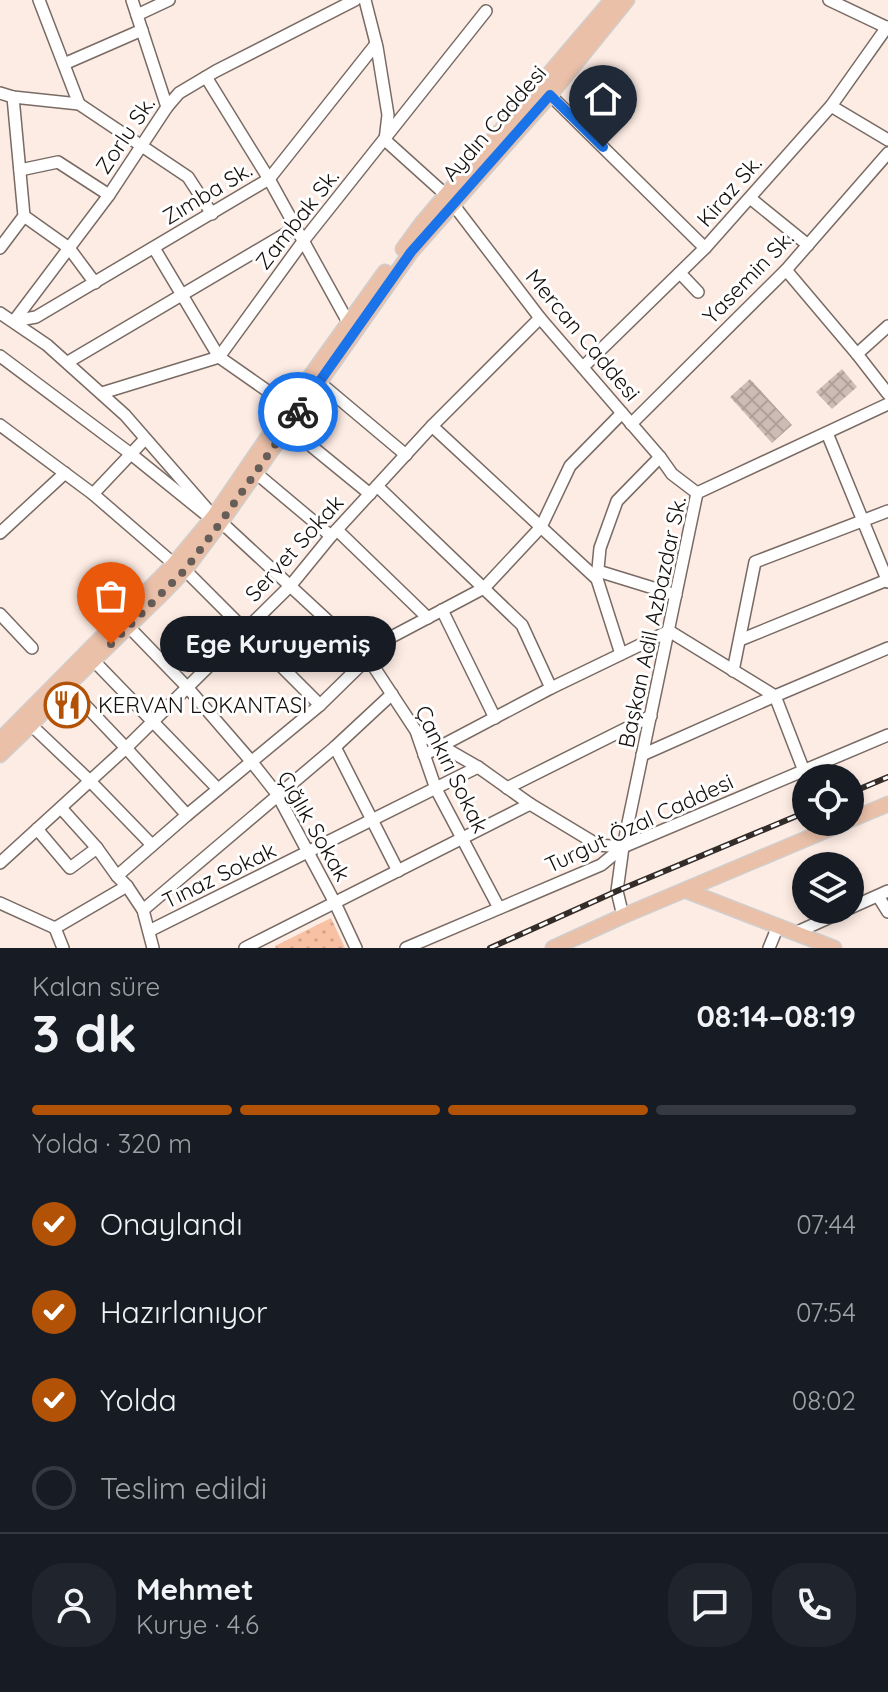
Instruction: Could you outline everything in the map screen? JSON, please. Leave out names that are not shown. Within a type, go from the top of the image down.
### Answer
[{"type":"main road","name":"Aydın Caddesi","points":[[0,755],[128,626],[256,473],[449,200],[612,0]]},
{"type":"main road","name":"Aydın Caddesi","points":[[218,519],[289,406],[422,223],[449,200],[550,95],[627,0]]},
{"type":"main road","name":"Aydın Caddesi","points":[[0,740],[179,567]]},
{"type":"main road","points":[[864,814],[888,804]]},
{"type":"main road","points":[[553,948],[577,942],[623,916],[814,836]]},
{"type":"main road","points":[[687,891],[834,948]]},
{"type":"street","points":[[39,0],[79,104]]},
{"type":"street","points":[[132,0],[167,107]]},
{"type":"street","points":[[137,15],[169,0]]},
{"type":"street","name":"Zorlu Sk.","points":[[14,321],[109,195],[179,93],[355,0]]},
{"type":"street","points":[[365,0],[388,115],[385,140]]},
{"type":"street","points":[[829,0],[888,27]]},
{"type":"street","name":"Zambak Sk.","points":[[219,357],[304,240],[486,11]]},
{"type":"street","name":"Kiraz Sk.","points":[[583,367],[705,248],[750,198],[831,106],[888,27]]},
{"type":"street","points":[[64,64],[142,30]]},
{"type":"street","name":"Zımba Sk.","points":[[14,321],[36,317],[269,179],[376,44]]},
{"type":"street","points":[[206,77],[297,227],[348,322]]},
{"type":"street","points":[[0,93],[79,104],[188,177],[212,214]]},
{"type":"street","points":[[550,95],[705,248]]},
{"type":"street","points":[[0,248],[24,216],[13,97]]},
{"type":"street","points":[[831,106],[888,140]]},
{"type":"street","points":[[0,130],[15,129]]},
{"type":"street","name":"Mercan Caddesi","points":[[385,140],[449,200],[540,318],[672,474],[697,493]]},
{"type":"street","name":"Yasemin Sk.","points":[[631,424],[786,270],[888,153]]},
{"type":"street","points":[[20,170],[58,162],[109,195]]},
{"type":"street","points":[[750,198],[808,245]]},
{"type":"street","points":[[24,216],[69,248],[95,283]]},
{"type":"street","points":[[68,362],[297,227]]},
{"type":"street","points":[[154,248],[219,357],[289,406]]},
{"type":"street","points":[[786,270],[888,394]]},
{"type":"street","points":[[680,273],[698,292]]},
{"type":"street","points":[[0,313],[47,345],[102,393],[218,519]]},
{"type":"street","name":"Servet Sokak","points":[[0,863],[126,748],[291,585],[432,426],[540,318]]},
{"type":"street","points":[[857,354],[888,326]]},
{"type":"street","points":[[0,356],[204,513],[218,519]]},
{"type":"street","points":[[102,393],[219,357]]},
{"type":"street","points":[[319,382],[406,455]]},
{"type":"street","name":"Başkan Adil Azbazdar Sk.","points":[[623,916],[617,891],[623,847],[697,493],[888,405]]},
{"type":"street","points":[[117,876],[320,705],[366,655],[484,588],[541,527],[570,466],[622,413]]},
{"type":"street","points":[[0,425],[93,494],[179,567],[320,705]]},
{"type":"street","points":[[432,426],[598,575],[676,595]]},
{"type":"street","points":[[288,427],[373,490],[522,625],[551,688]]},
{"type":"street","points":[[740,640],[887,581],[827,433]]},
{"type":"street","points":[[93,494],[145,439]]},
{"type":"street","points":[[621,654],[598,575],[600,548],[617,501],[660,457]]},
{"type":"street","points":[[0,533],[65,473]]},
{"type":"street","points":[[256,473],[334,533],[428,618]]},
{"type":"street","points":[[733,671],[755,562],[888,511]]},
{"type":"street","name":"Çankırı Sokak","points":[[218,519],[366,655],[416,731],[436,789],[499,908]]},
{"type":"street","points":[[442,610],[495,718]]},
{"type":"street","points":[[0,614],[32,648]]},
{"type":"street","name":"Çığlık Sokak","points":[[128,626],[187,687],[277,794],[356,948]]},
{"type":"street","points":[[424,755],[551,688],[669,631],[775,696],[801,764]]},
{"type":"street","points":[[642,755],[888,648]]},
{"type":"street","points":[[94,661],[218,789]]},
{"type":"street","points":[[67,686],[187,815]]},
{"type":"street","points":[[143,910],[335,747],[392,694]]},
{"type":"street","points":[[507,788],[651,716]]},
{"type":"street","points":[[31,725],[152,845]]},
{"type":"street","points":[[416,731],[478,767],[530,804],[598,845],[623,847]]},
{"type":"street","name":"Turgut Özal Caddesi","points":[[820,764],[888,735]]},
{"type":"street","points":[[335,747],[398,871]]},
{"type":"street","name":"Tınaz Sokak","points":[[149,931],[478,767]]},
{"type":"street","name":"Turgut Özal Caddesi","points":[[406,948],[601,865],[623,847],[792,776]]},
{"type":"street","points":[[245,948],[259,945],[530,804]]},
{"type":"street","points":[[61,808],[97,848],[143,910],[153,948]]},
{"type":"street","points":[[37,829],[70,868],[97,848]]},
{"type":"street","points":[[55,928],[127,886]]},
{"type":"street","points":[[864,902],[883,893],[888,912]]},
{"type":"street","points":[[0,903],[55,928],[63,948]]},
{"type":"street","points":[[795,933],[815,924]]},
{"type":"street","points":[[769,948],[778,926]]},
{"type":"shaded area","points":[[331,918],[345,948],[276,948],[275,946]]},
{"type":"building","points":[[842,369],[857,387],[832,409],[816,392]]},
{"type":"building","points":[[750,379],[792,425],[772,443],[730,397]]},
{"type":"railway","points":[[864,787],[888,777]]},
{"type":"railway","points":[[490,948],[792,818]]},
{"type":"way so far","points":[[111,644],[185,570],[298,412]]},
{"type":"place","name":"Ege Kuruyemiş","points":[[111,644]]},
{"type":"place","name":"KERVAN LOKANTASI","points":[[67,705]]},
{"type":"route","points":[[298,412],[411,252],[550,95],[603,147]]}]
